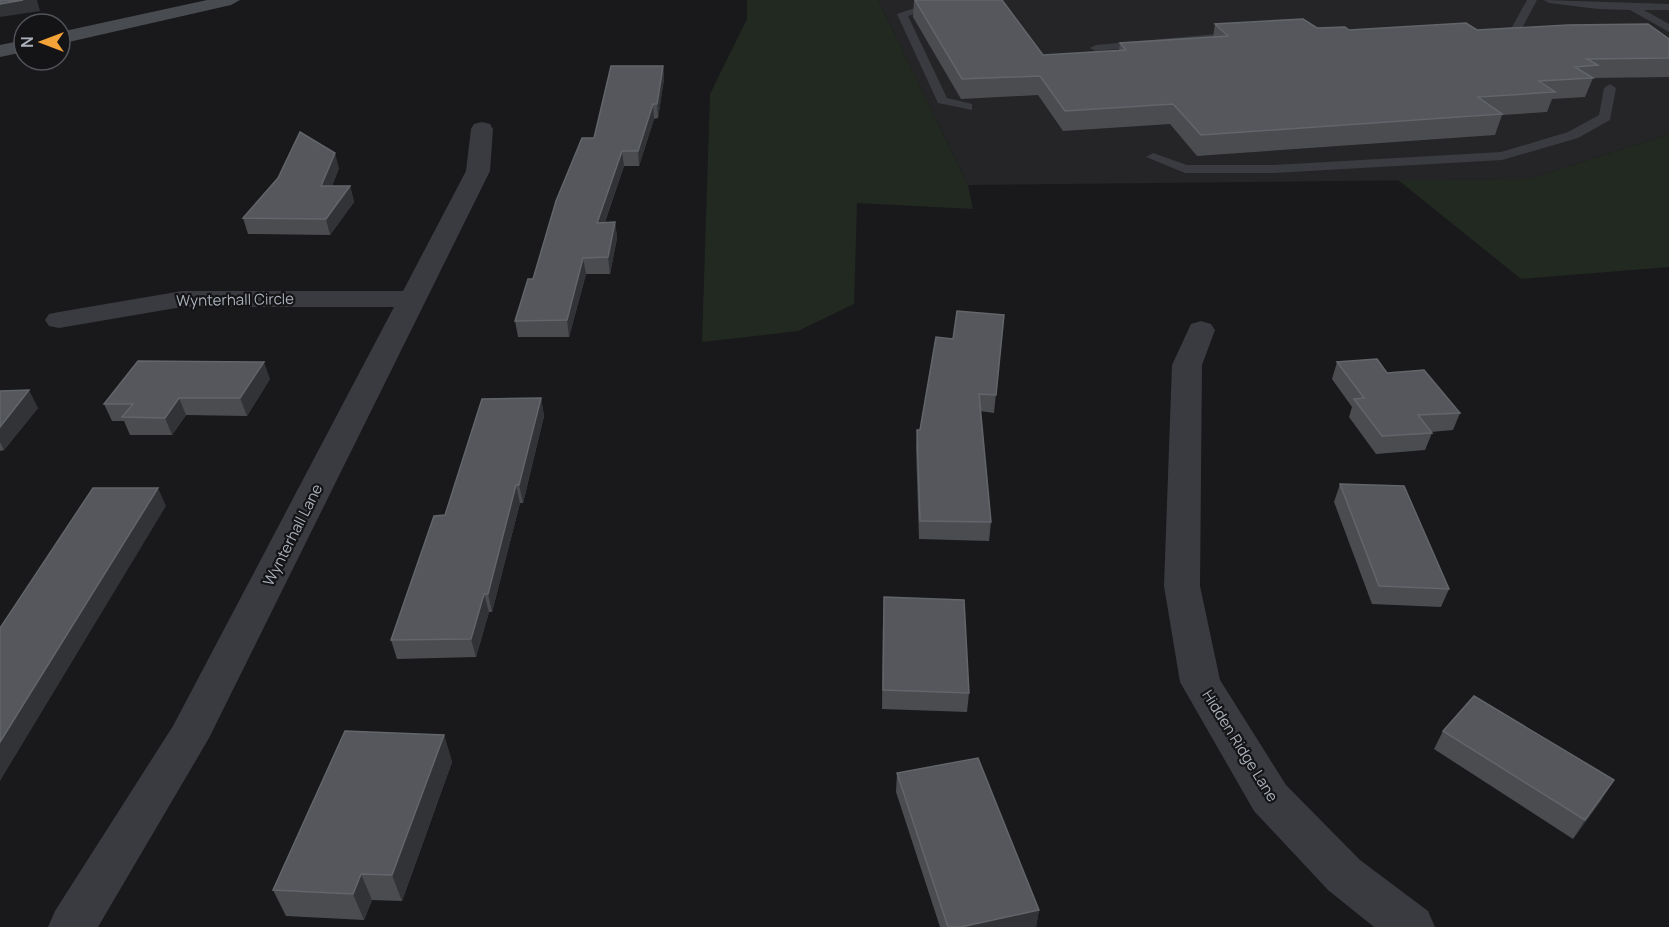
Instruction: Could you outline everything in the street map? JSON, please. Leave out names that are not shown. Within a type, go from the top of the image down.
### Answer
[{"type":"street","points":[[72,35],[231,0]]},
{"type":"street","name":"Wynterhall Lane","points":[[72,927],[188,738],[478,171],[482,129]]},
{"type":"street","name":"Wynterhall Circle","points":[[59,320],[182,299],[413,299]]},
{"type":"street","name":"Hidden Ridge Lane","points":[[1201,330],[1186,365],[1182,586],[1200,682],[1270,798],[1344,875],[1411,927]]},
{"type":"lane","points":[[1516,30],[1532,0]]},
{"type":"lane","points":[[1549,0],[1669,7]]},
{"type":"lane","points":[[933,4],[902,14],[942,100],[968,107]]},
{"type":"lane","points":[[1635,5],[1669,29]]},
{"type":"lane","points":[[1474,32],[1516,30],[1532,36]]},
{"type":"lane","points":[[1096,48],[1247,34]]},
{"type":"lane","points":[[1154,157],[1185,169],[1274,169],[1502,156],[1573,135],[1605,117],[1610,88]]},
{"type":"shaded area","points":[[747,0],[878,0],[968,185],[973,209],[857,203],[854,304],[798,331],[702,342],[710,94],[747,19]]},
{"type":"shaded area","points":[[878,0],[1669,0],[1669,134],[1529,179],[968,185]]},
{"type":"shaded area","points":[[1669,134],[1669,267],[1521,279],[1398,180],[1529,179]]},
{"type":"building","points":[[0,0],[23,0],[0,4]]},
{"type":"building","points":[[915,0],[1002,0],[1043,55],[1126,50],[1120,43],[1228,36],[1215,24],[1303,19],[1317,28],[1345,27],[1349,30],[1466,23],[1477,30],[1568,25],[1648,24],[1669,39],[1669,58],[1587,59],[1598,65],[1575,67],[1593,78],[1539,81],[1555,92],[1478,97],[1502,114],[1201,135],[1173,104],[1065,111],[1040,76],[962,79]]},
{"type":"building","points":[[611,66],[663,66],[657,104],[653,104],[638,151],[622,151],[597,223],[615,222],[608,257],[583,258],[567,320],[515,321],[528,279],[533,279],[556,201],[582,138],[594,138]]},
{"type":"building","points":[[300,132],[335,153],[321,186],[350,186],[326,219],[243,218],[278,178]]},
{"type":"building","points":[[957,311],[1004,315],[996,395],[979,394],[991,522],[920,521],[917,430],[920,430],[936,337],[953,339]]},
{"type":"building","points":[[1377,359],[1387,373],[1424,370],[1460,413],[1418,415],[1432,433],[1382,436],[1354,399],[1364,398],[1337,362]]},
{"type":"building","points":[[138,361],[264,362],[240,398],[179,398],[165,418],[122,417],[133,404],[104,404]]},
{"type":"building","points":[[29,390],[0,427],[0,391]]},
{"type":"building","points":[[541,398],[488,594],[484,594],[471,639],[391,640],[434,516],[445,515],[482,399]]},
{"type":"building","points":[[1340,484],[1404,486],[1449,589],[1379,586]]},
{"type":"building","points":[[93,488],[158,488],[0,742],[0,628]]},
{"type":"building","points":[[884,597],[964,600],[969,693],[883,690]]},
{"type":"building","points":[[1474,696],[1614,780],[1585,820],[1443,731]]},
{"type":"building","points":[[345,731],[444,735],[392,875],[361,874],[353,894],[273,890]]},
{"type":"building","points":[[978,758],[1039,910],[961,927],[948,927],[897,773]]}]
